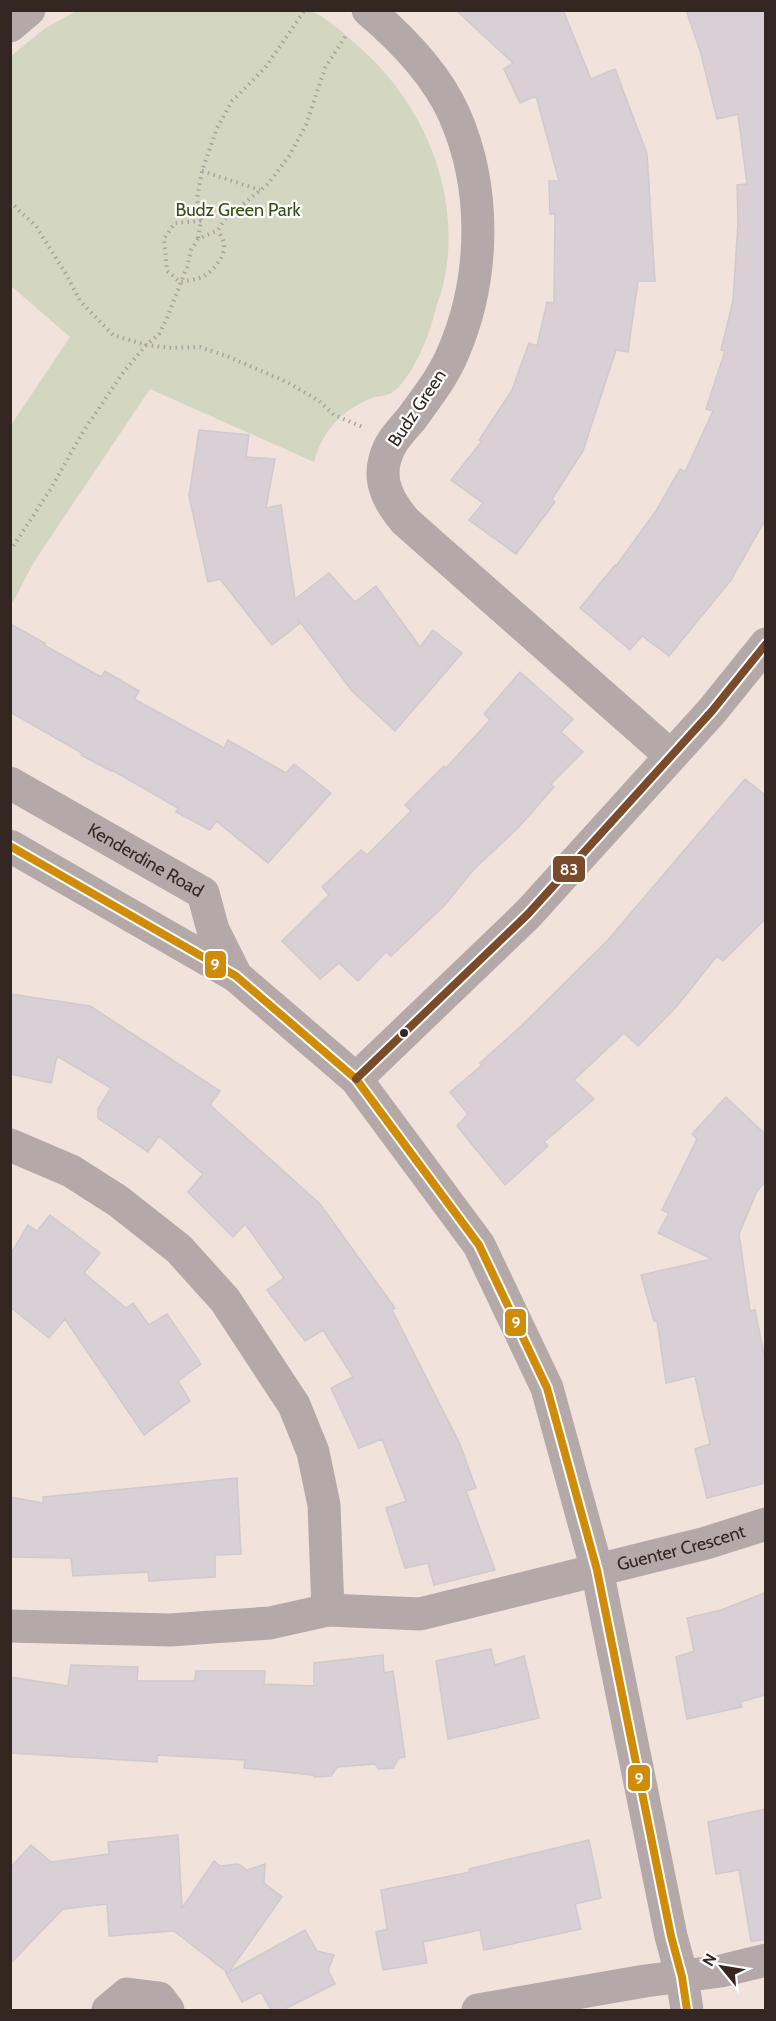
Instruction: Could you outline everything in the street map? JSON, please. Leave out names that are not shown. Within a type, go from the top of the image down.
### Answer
[{"type":"street","points":[[10,26],[29,10]]},
{"type":"street","name":"Budz Green","points":[[358,21],[392,31],[415,55],[453,112],[467,147],[475,188],[479,228],[467,313],[453,354],[434,389],[393,440],[384,460],[383,483],[392,505],[405,521],[671,756]]},
{"type":"street","points":[[356,1079],[528,914],[712,711],[765,644]]},
{"type":"street","name":"Kenderdine Road","points":[[10,783],[202,893],[213,930],[236,976]]},
{"type":"street","name":"Kenderdine Road","points":[[10,846],[236,976],[356,1079],[478,1245],[548,1388],[597,1570],[687,2010]]},
{"type":"street","points":[[10,1145],[71,1171],[118,1201],[179,1249],[225,1300],[294,1405],[313,1452],[324,1505],[328,1610]]},
{"type":"street","name":"Guenter Crescent","points":[[10,1626],[170,1630],[270,1623],[328,1610],[420,1614],[706,1543],[765,1524]]},
{"type":"street","points":[[478,2010],[645,1980],[721,1971],[765,1960]]},
{"type":"street","points":[[108,2010],[127,1994],[159,1998],[168,2010]]},
{"type":"path","points":[[10,551],[17,544],[83,432],[122,374],[146,345],[159,334],[187,267],[191,250],[198,239],[201,221],[197,199],[202,171],[217,128],[232,101],[265,68],[306,10]]},
{"type":"path","points":[[198,239],[218,230],[225,219],[268,184],[289,156],[306,124],[325,68],[358,21]]},
{"type":"path","points":[[202,171],[260,190]]},
{"type":"path","points":[[10,202],[36,226],[66,273],[80,301],[113,335],[146,345],[200,348],[259,368],[319,401],[334,415],[393,440]]},
{"type":"path","points":[[201,221],[175,223],[164,238],[167,271],[180,282],[199,279],[208,274],[218,263],[224,249],[218,230]]},
{"type":"green space","name":"Budz Green Park","points":[[76,11],[311,11],[330,22],[381,68],[418,121],[432,150],[442,181],[449,245],[445,277],[424,345],[417,360],[393,392],[372,398],[342,415],[322,441],[314,462],[150,389],[34,562],[11,606],[11,425],[70,337],[11,286],[11,56],[44,29]]},
{"type":"building","points":[[456,10],[563,10],[591,79],[615,69],[647,154],[655,281],[638,281],[628,352],[616,350],[583,451],[552,499],[555,502],[516,554],[469,520],[483,503],[451,480],[482,441],[479,440],[512,390],[529,343],[537,346],[547,302],[554,303],[555,214],[550,214],[549,181],[559,181],[536,96],[520,103],[504,69],[513,63]]},
{"type":"building","points":[[686,10],[765,10],[765,520],[731,580],[669,656],[642,636],[630,650],[580,608],[616,566],[656,511],[680,469],[685,472],[713,411],[706,409],[725,351],[721,350],[733,301],[738,222],[737,185],[747,184],[738,114],[717,119],[701,54]]},
{"type":"building","points":[[199,430],[249,435],[246,457],[275,459],[266,508],[281,505],[295,599],[329,573],[355,602],[376,586],[420,647],[433,630],[462,653],[395,731],[352,691],[298,619],[299,624],[272,645],[220,579],[208,582],[189,496]]},
{"type":"building","points":[[10,624],[101,677],[105,671],[139,691],[134,699],[224,748],[228,740],[286,773],[294,764],[331,793],[268,863],[216,821],[210,830],[176,812],[178,808],[81,755],[82,753],[10,712]]},
{"type":"building","points":[[520,672],[573,719],[561,732],[583,752],[551,784],[554,787],[518,828],[474,869],[444,906],[391,956],[386,952],[358,981],[339,963],[320,979],[282,941],[329,895],[322,887],[361,850],[367,855],[411,811],[405,805],[444,766],[446,768],[490,720],[484,714]]},
{"type":"building","points":[[745,779],[765,795],[765,919],[723,961],[717,956],[677,1006],[638,1046],[624,1033],[574,1080],[594,1099],[544,1142],[548,1146],[505,1185],[457,1126],[468,1114],[450,1092],[482,1065],[480,1063],[607,941]]},
{"type":"building","points":[[10,994],[90,1006],[220,1091],[210,1105],[320,1204],[395,1308],[392,1310],[459,1442],[476,1488],[466,1491],[495,1570],[434,1585],[428,1563],[405,1568],[386,1508],[406,1501],[382,1439],[359,1448],[331,1388],[353,1377],[323,1330],[305,1341],[267,1290],[284,1278],[245,1224],[233,1237],[188,1192],[203,1174],[159,1136],[148,1152],[98,1118],[98,1109],[111,1088],[57,1056],[51,1083],[10,1074]]},
{"type":"building","points":[[726,1097],[765,1134],[765,1182],[757,1191],[739,1234],[750,1311],[755,1310],[765,1359],[765,1483],[707,1498],[695,1449],[710,1444],[695,1376],[666,1383],[657,1320],[654,1321],[641,1275],[712,1259],[658,1233],[669,1213],[662,1210],[697,1139],[692,1134]]},
{"type":"building","points":[[50,1215],[100,1253],[84,1273],[126,1308],[133,1303],[149,1325],[167,1314],[201,1364],[178,1381],[190,1401],[144,1435],[65,1319],[49,1338],[10,1307],[10,1255],[28,1225],[37,1231]]},
{"type":"building","points":[[237,1478],[241,1554],[215,1555],[215,1577],[149,1581],[148,1572],[73,1576],[71,1558],[10,1557],[10,1497],[43,1503],[43,1497]]},
{"type":"building","points":[[765,1593],[765,1695],[740,1702],[742,1707],[687,1719],[676,1657],[694,1651],[687,1618],[721,1610]]},
{"type":"building","points":[[491,1649],[495,1665],[524,1656],[539,1718],[448,1739],[436,1661]]},
{"type":"building","points":[[383,1655],[384,1673],[393,1671],[405,1757],[399,1758],[393,1768],[379,1769],[375,1764],[337,1767],[331,1776],[315,1777],[244,1768],[245,1760],[157,1755],[157,1762],[10,1753],[10,1677],[68,1686],[71,1665],[138,1667],[137,1681],[195,1681],[196,1671],[265,1671],[264,1684],[314,1686],[314,1663]]},
{"type":"building","points":[[765,1809],[765,1940],[751,1941],[739,1870],[716,1874],[708,1822]]},
{"type":"building","points":[[178,1835],[182,1908],[214,1861],[220,1866],[238,1864],[247,1870],[265,1864],[264,1883],[282,1897],[229,1972],[305,1930],[317,1951],[334,1955],[328,1970],[335,1984],[283,2010],[271,2010],[261,1992],[242,2002],[226,1973],[228,1973],[174,1931],[109,1936],[107,1904],[63,1909],[10,1964],[10,1868],[31,1845],[51,1862],[109,1854],[108,1842]]},
{"type":"building","points":[[589,1840],[601,1898],[575,1904],[581,1929],[484,1950],[480,1930],[423,1942],[427,1963],[383,1970],[376,1932],[387,1929],[381,1890],[470,1872],[469,1869]]},
{"type":"transit line","name":"83","points":[[356,1079],[528,914],[712,711],[766,644]]},
{"type":"transit line","name":"9","points":[[10,846],[236,976],[356,1079],[479,1245],[547,1388],[597,1570],[687,2010]]}]
